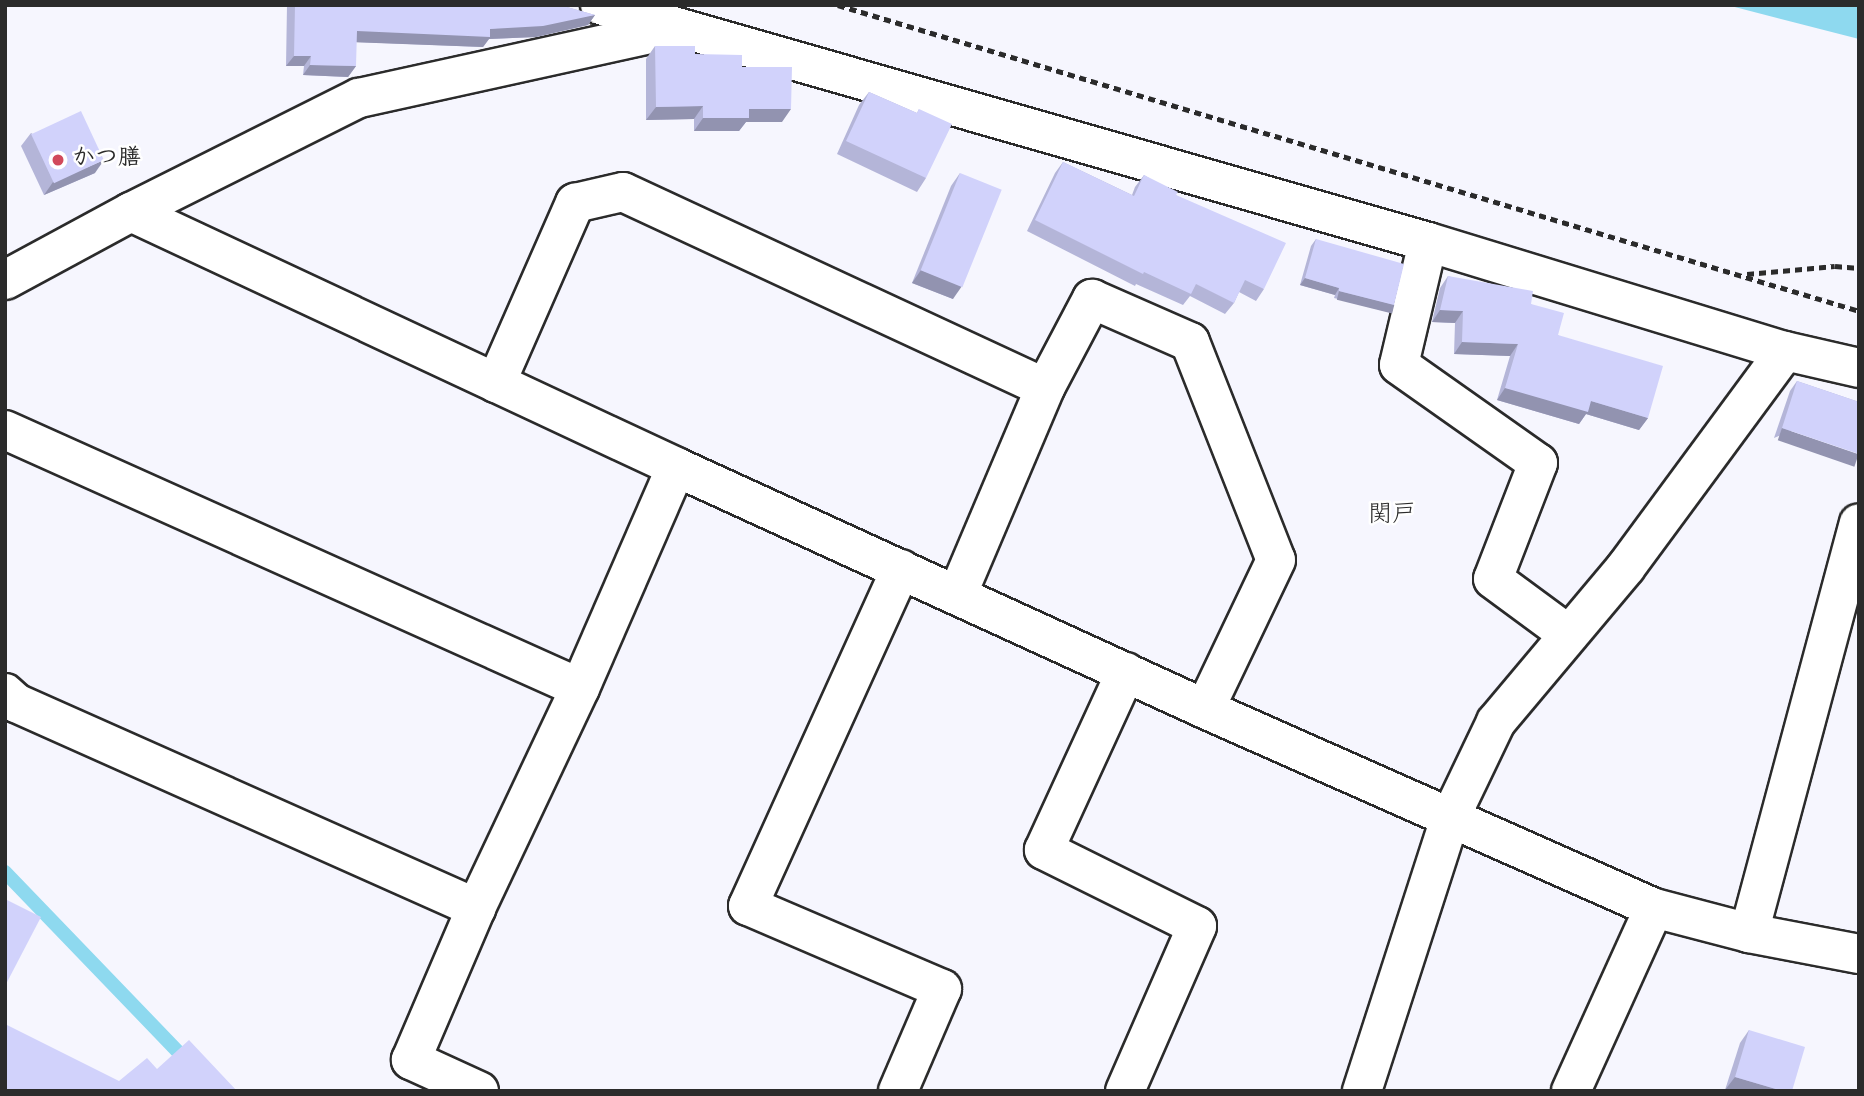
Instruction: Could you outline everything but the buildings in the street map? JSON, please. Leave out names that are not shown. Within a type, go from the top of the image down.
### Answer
[{"type":"street","points":[[600,5],[682,26],[1428,243],[1786,351],[1859,368]]},
{"type":"street","points":[[5,280],[131,212],[359,99],[682,26]]},
{"type":"street","points":[[496,383],[575,204],[623,192],[1045,388]]},
{"type":"street","points":[[131,212],[676,467],[1205,709],[1654,908],[1749,933],[1859,954]]},
{"type":"street","points":[[1428,243],[1399,366],[1538,463],[1493,579],[1569,635]]},
{"type":"street","points":[[957,595],[1045,388],[1092,299],[1191,342],[1276,561],[1205,709]]},
{"type":"street","points":[[1373,1088],[1451,816],[1496,722],[1626,567],[1786,351]]},
{"type":"street","points":[[5,430],[580,688]]},
{"type":"street","points":[[479,1091],[411,1060],[476,908],[580,688],[676,467]]},
{"type":"street","points":[[1749,933],[1859,523]]},
{"type":"street","points":[[889,563],[748,906],[942,989],[898,1091]]},
{"type":"street","points":[[1125,1091],[1197,926],[1044,850],[1126,672]]},
{"type":"street","points":[[5,693],[16,703],[476,908]]},
{"type":"street","points":[[1571,1091],[1654,908]]},
{"type":"path","points":[[838,5],[1859,311]]},
{"type":"path","points":[[1743,275],[1835,266],[1859,268]]},
{"type":"water","points":[[1727,5],[1859,5],[1859,39]]},
{"type":"waterway","points":[[5,872],[216,1091]]},
{"type":"place","name":"かつ膳","points":[[58,160]]},
{"type":"district","name":"関戸","points":[[1392,517]]}]
